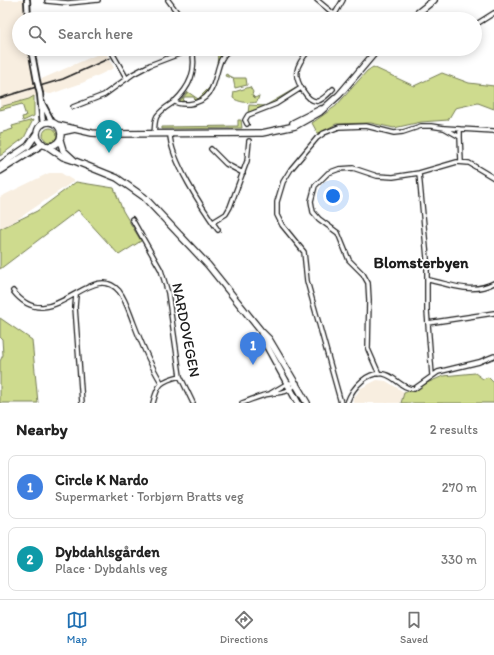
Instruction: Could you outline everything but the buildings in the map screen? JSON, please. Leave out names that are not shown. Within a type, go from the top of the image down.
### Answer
[{"type":"main road","points":[[419,12],[434,0]]},
{"type":"main road","points":[[0,165],[28,146],[42,124],[54,123],[100,134],[262,133],[290,127],[294,123],[323,108],[339,95],[372,56]]},
{"type":"main road","points":[[54,123],[61,132],[60,140],[63,150],[75,161]]},
{"type":"main road","points":[[61,132],[75,129]]},
{"type":"main road","points":[[37,133],[39,140],[63,158],[75,161],[117,178],[144,197],[208,265],[261,332],[269,339],[297,383],[307,403]]},
{"type":"main road","points":[[0,171],[45,145],[55,145],[60,140]]},
{"type":"main road","points":[[261,332],[264,341],[298,403]]},
{"type":"street","points":[[27,0],[28,12]]},
{"type":"street","points":[[47,1],[68,3],[98,0]]},
{"type":"street","points":[[168,0],[177,12]]},
{"type":"street","points":[[317,0],[332,12]]},
{"type":"street","points":[[335,12],[343,0]]},
{"type":"street","points":[[482,21],[494,13]]},
{"type":"street","points":[[32,56],[40,94],[42,124]]},
{"type":"street","points":[[114,56],[127,79]]},
{"type":"street","points":[[73,107],[104,96],[127,79],[150,65],[174,56]]},
{"type":"street","points":[[154,134],[156,117],[187,88],[193,75],[192,56]]},
{"type":"street","points":[[174,101],[179,104],[193,103],[210,94],[223,56]]},
{"type":"street","points":[[306,56],[297,70],[297,80],[310,100],[320,100],[333,89]]},
{"type":"street","points":[[247,124],[245,120],[248,115],[276,104],[301,88]]},
{"type":"street","points":[[41,101],[54,123]]},
{"type":"street","points":[[341,403],[306,281],[304,252],[282,225],[277,215],[276,206],[281,188],[291,169],[317,138],[332,129],[346,126],[360,126],[394,133],[426,126],[494,131]]},
{"type":"street","points":[[444,128],[460,137]]},
{"type":"street","points":[[460,129],[461,162]]},
{"type":"street","points":[[170,134],[172,147],[177,161],[218,230]]},
{"type":"street","points":[[213,222],[228,211],[248,161],[249,141]]},
{"type":"street","points":[[211,149],[226,164],[243,173]]},
{"type":"street","points":[[379,374],[368,349],[369,300],[366,279],[349,260],[338,233],[315,215],[312,209],[311,197],[320,179],[335,170],[349,168],[377,176],[387,177],[419,173],[444,165],[461,162],[469,163],[494,178]]},
{"type":"street","points":[[419,173],[428,280],[428,323],[432,375]]},
{"type":"street","name":"NARDOVEGEN","points":[[132,219],[161,270],[168,292],[180,376],[193,403]]},
{"type":"street","points":[[428,280],[470,290],[483,288],[494,283]]},
{"type":"street","points":[[13,291],[21,300],[42,306],[60,303],[76,295],[89,285],[99,283],[110,285],[118,290],[145,353],[161,382]]},
{"type":"street","points":[[76,295],[74,307],[82,403]]},
{"type":"street","points":[[428,323],[494,313]]},
{"type":"street","points":[[347,403],[352,391],[358,384],[367,378],[379,374],[389,376],[403,386],[412,389],[421,386],[432,375],[446,369],[479,362],[494,356]]},
{"type":"street","points":[[153,403],[157,387],[161,382],[180,376]]},
{"type":"street","points":[[271,394],[288,383],[297,383]]},
{"type":"street","points":[[242,403],[291,389],[297,383]]},
{"type":"shaded area","points":[[0,0],[27,0],[28,12],[12,12],[12,56],[32,56],[37,81],[94,56],[108,56],[114,68],[82,83],[51,94],[44,93],[30,99],[0,107]]},
{"type":"shaded area","points":[[49,173],[61,173],[74,181],[0,231],[0,197]]},
{"type":"shaded area","points":[[377,380],[386,381],[404,392],[400,403],[354,403],[354,398],[361,388]]},
{"type":"green space","points":[[218,56],[222,56],[217,68]]},
{"type":"green space","points":[[373,67],[414,86],[442,73],[469,83],[494,86],[494,109],[478,103],[455,108],[448,120],[421,122],[394,128],[371,123],[336,124],[318,134],[312,123],[336,106],[367,71]]},
{"type":"green space","points":[[226,74],[234,78],[246,78],[247,85],[235,88],[233,78],[225,76]]},
{"type":"green space","points":[[250,87],[253,92],[252,95],[255,98],[259,96],[257,102],[251,103],[238,101],[233,98],[234,92]]},
{"type":"green space","points":[[209,88],[206,94],[195,101],[194,97],[184,97],[183,102],[179,102],[188,92],[198,99]]},
{"type":"green space","points":[[296,88],[297,89],[275,103],[248,113],[249,105],[265,106]]},
{"type":"green space","points":[[34,96],[34,116],[23,121],[22,117],[26,116],[22,104],[0,110],[0,107],[29,99]]},
{"type":"green space","points":[[33,120],[24,138],[0,156],[0,133],[13,129],[12,126]]},
{"type":"green space","points":[[238,120],[241,120],[242,128],[162,129],[162,127],[238,126]]},
{"type":"green space","points":[[47,128],[53,128],[57,132],[57,138],[53,142],[47,142],[43,138],[43,132]]},
{"type":"green space","points":[[76,182],[114,188],[123,211],[141,241],[119,255],[78,210],[0,269],[0,229],[37,211]]},
{"type":"green space","points":[[0,318],[32,340],[38,403],[0,403],[0,361],[3,355],[2,339],[0,337]]},
{"type":"green space","points":[[475,373],[483,379],[488,377],[494,383],[494,403],[401,403],[404,393],[443,376]]},
{"type":"railway","points":[[0,98],[63,79],[110,58]]},
{"type":"place","name":"Dybdahlsgården","points":[[109,153]]},
{"type":"place","name":"Circle K Nardo","points":[[253,365]]},
{"type":"district","name":"Blomsterbyen","points":[[421,262]]}]
